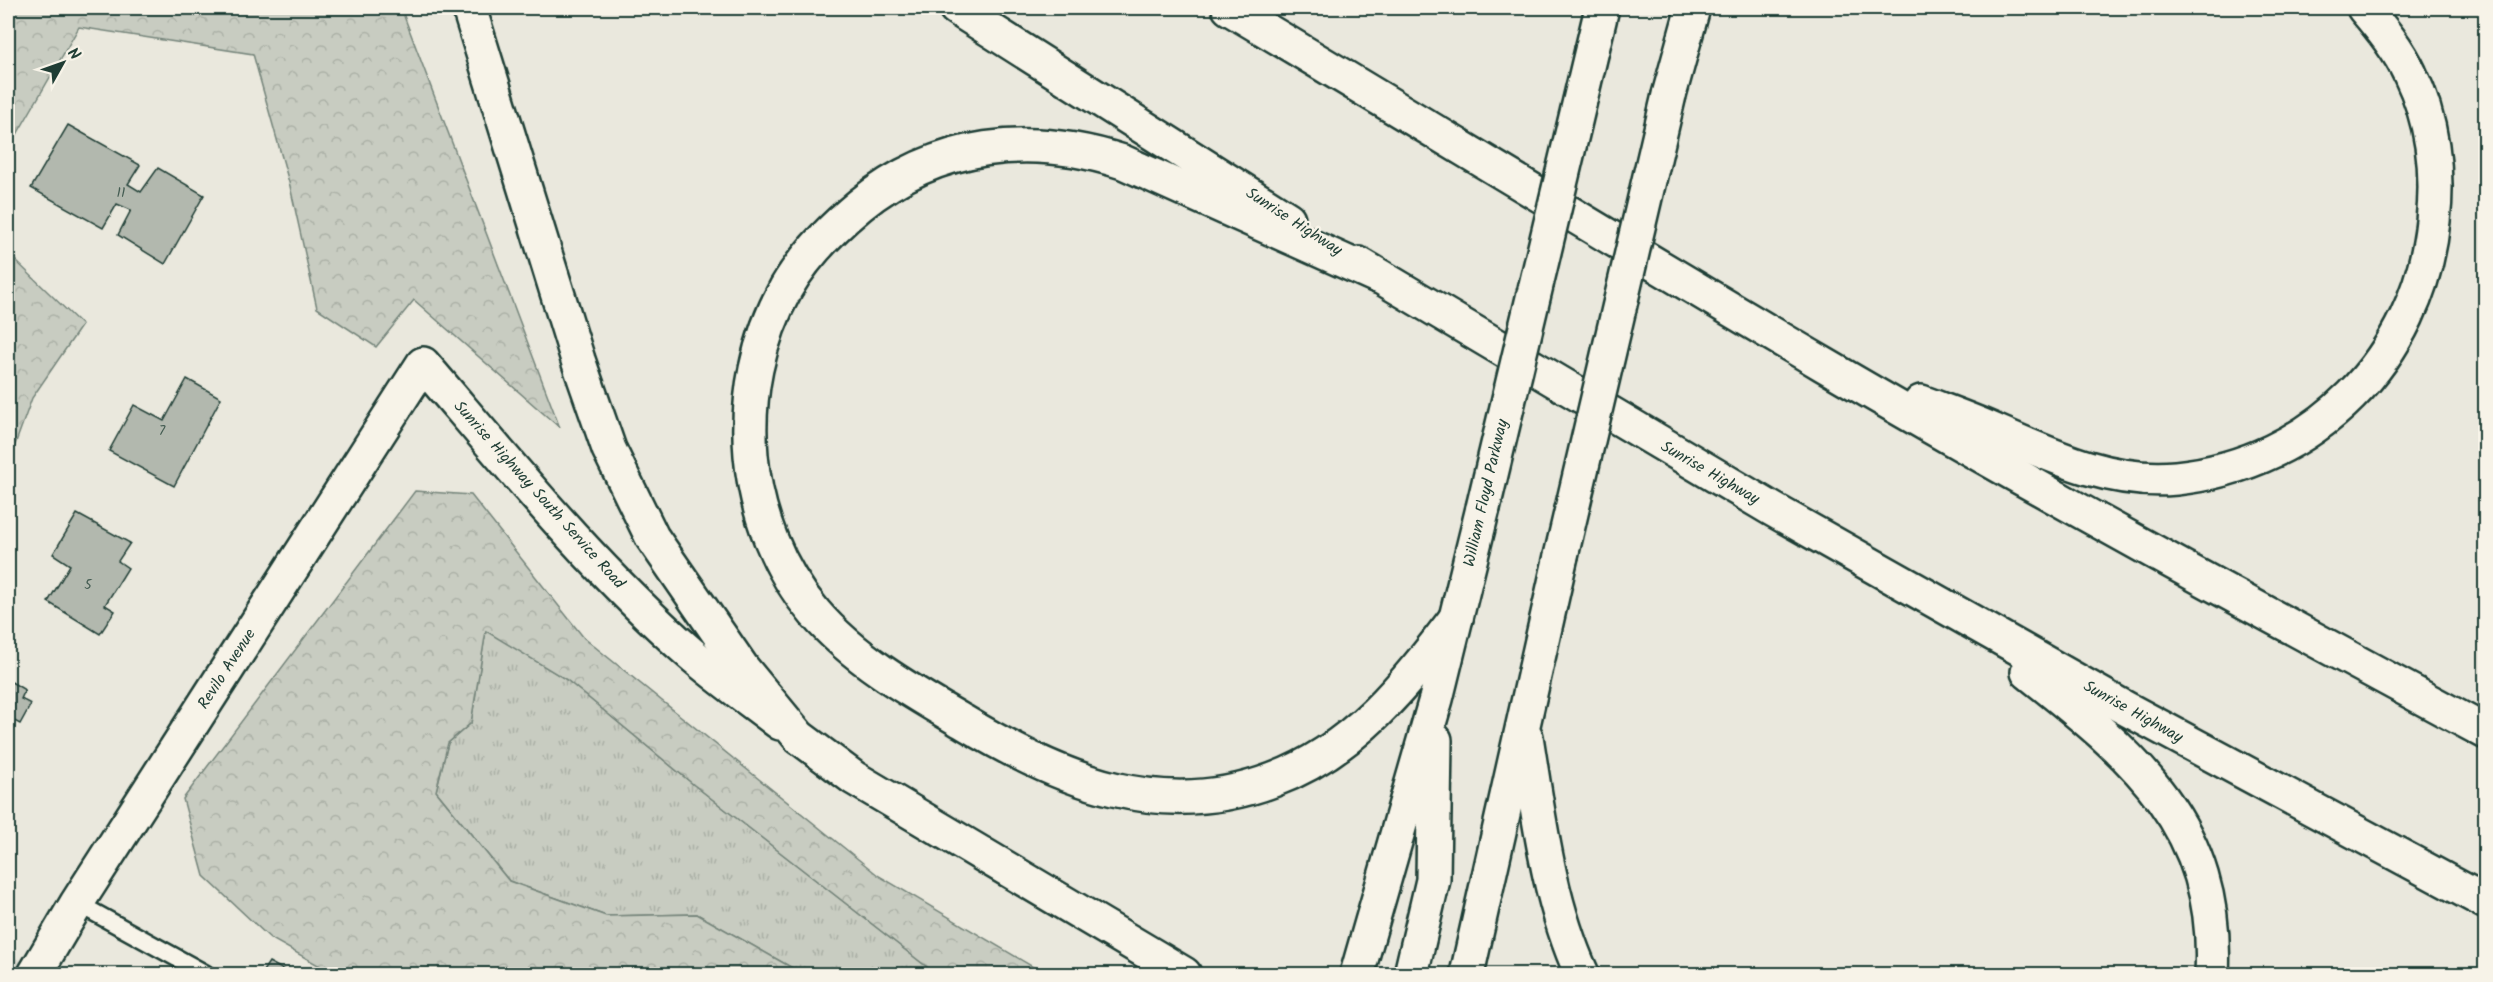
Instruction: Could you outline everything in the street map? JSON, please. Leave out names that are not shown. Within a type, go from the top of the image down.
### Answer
[{"type":"main road","points":[[469,8],[592,404],[628,493],[652,537],[742,669],[799,737],[854,778],[1184,975]]},
{"type":"main road","name":"Sunrise Highway","points":[[956,8],[1377,276],[1772,509],[2285,796],[2486,902]]},
{"type":"main road","points":[[1229,8],[1822,364],[2162,557],[2486,732]]},
{"type":"main road","name":"William Floyd Parkway","points":[[1357,975],[1436,699],[1602,8]]},
{"type":"main road","points":[[1467,975],[1561,556],[1669,95],[1693,8]]},
{"type":"main road","points":[[1822,364],[1996,431],[2054,458],[2109,473],[2173,478],[2234,466],[2290,442],[2316,426],[2362,385],[2395,340],[2417,293],[2427,262],[2436,200],[2431,137],[2422,102],[2394,46],[2364,8]]},
{"type":"main road","points":[[1377,276],[1123,162],[1091,151],[1032,144],[1000,146],[942,160],[892,182],[861,204],[821,239],[786,288],[771,317],[754,376],[750,437],[756,500],[767,531],[796,587],[814,612],[837,636],[944,711],[1035,763],[1106,789],[1133,794],[1176,798],[1210,796],[1242,790],[1301,768],[1351,736],[1374,717],[1414,674],[1456,618]]},
{"type":"main road","name":"Sunrise Highway South Service Road","points":[[423,364],[582,547],[618,584],[690,653],[799,737]]},
{"type":"main road","name":"Revilo Avenue","points":[[35,975],[76,903],[423,364]]},
{"type":"main road","points":[[1947,608],[2092,723],[2145,774],[2165,800],[2183,831],[2207,897],[2212,934],[2212,975]]},
{"type":"main road","points":[[1411,975],[1433,880],[1436,699]]},
{"type":"main road","points":[[1524,720],[1550,873],[1582,975]]},
{"type":"lane","points":[[76,903],[206,975]]},
{"type":"shaded area","points":[[8,953],[41,974],[8,974]]},
{"type":"green space","points":[[18,8],[401,8],[560,428],[414,300],[376,347],[317,308],[290,186],[253,54],[79,27],[8,150],[8,19]]},
{"type":"green space","points":[[8,224],[15,260],[82,325],[32,398],[8,464]]},
{"type":"green space","points":[[415,491],[471,495],[584,638],[879,876],[1045,974],[936,974],[694,785],[567,680],[486,631],[471,723],[448,743],[436,791],[509,881],[606,916],[697,914],[803,974],[334,974],[270,938],[204,876],[183,799]]},
{"type":"green space","points":[[486,630],[567,680],[694,785],[936,974],[803,974],[697,914],[606,916],[509,881],[436,791],[448,743],[471,723]]},
{"type":"building","points":[[68,125],[140,165],[128,184],[141,192],[158,168],[204,195],[165,264],[118,235],[131,210],[117,204],[103,228],[31,188]]},
{"type":"building","points":[[187,379],[221,398],[174,486],[109,451],[134,405],[164,421]]},
{"type":"building","points":[[77,514],[130,543],[118,561],[128,568],[105,605],[115,611],[100,634],[48,602],[70,565],[53,554]]},
{"type":"building","points":[[8,680],[25,690],[21,699],[31,704],[20,724],[9,718],[8,720]]},
{"type":"building","points":[[269,962],[291,974],[261,974]]}]
